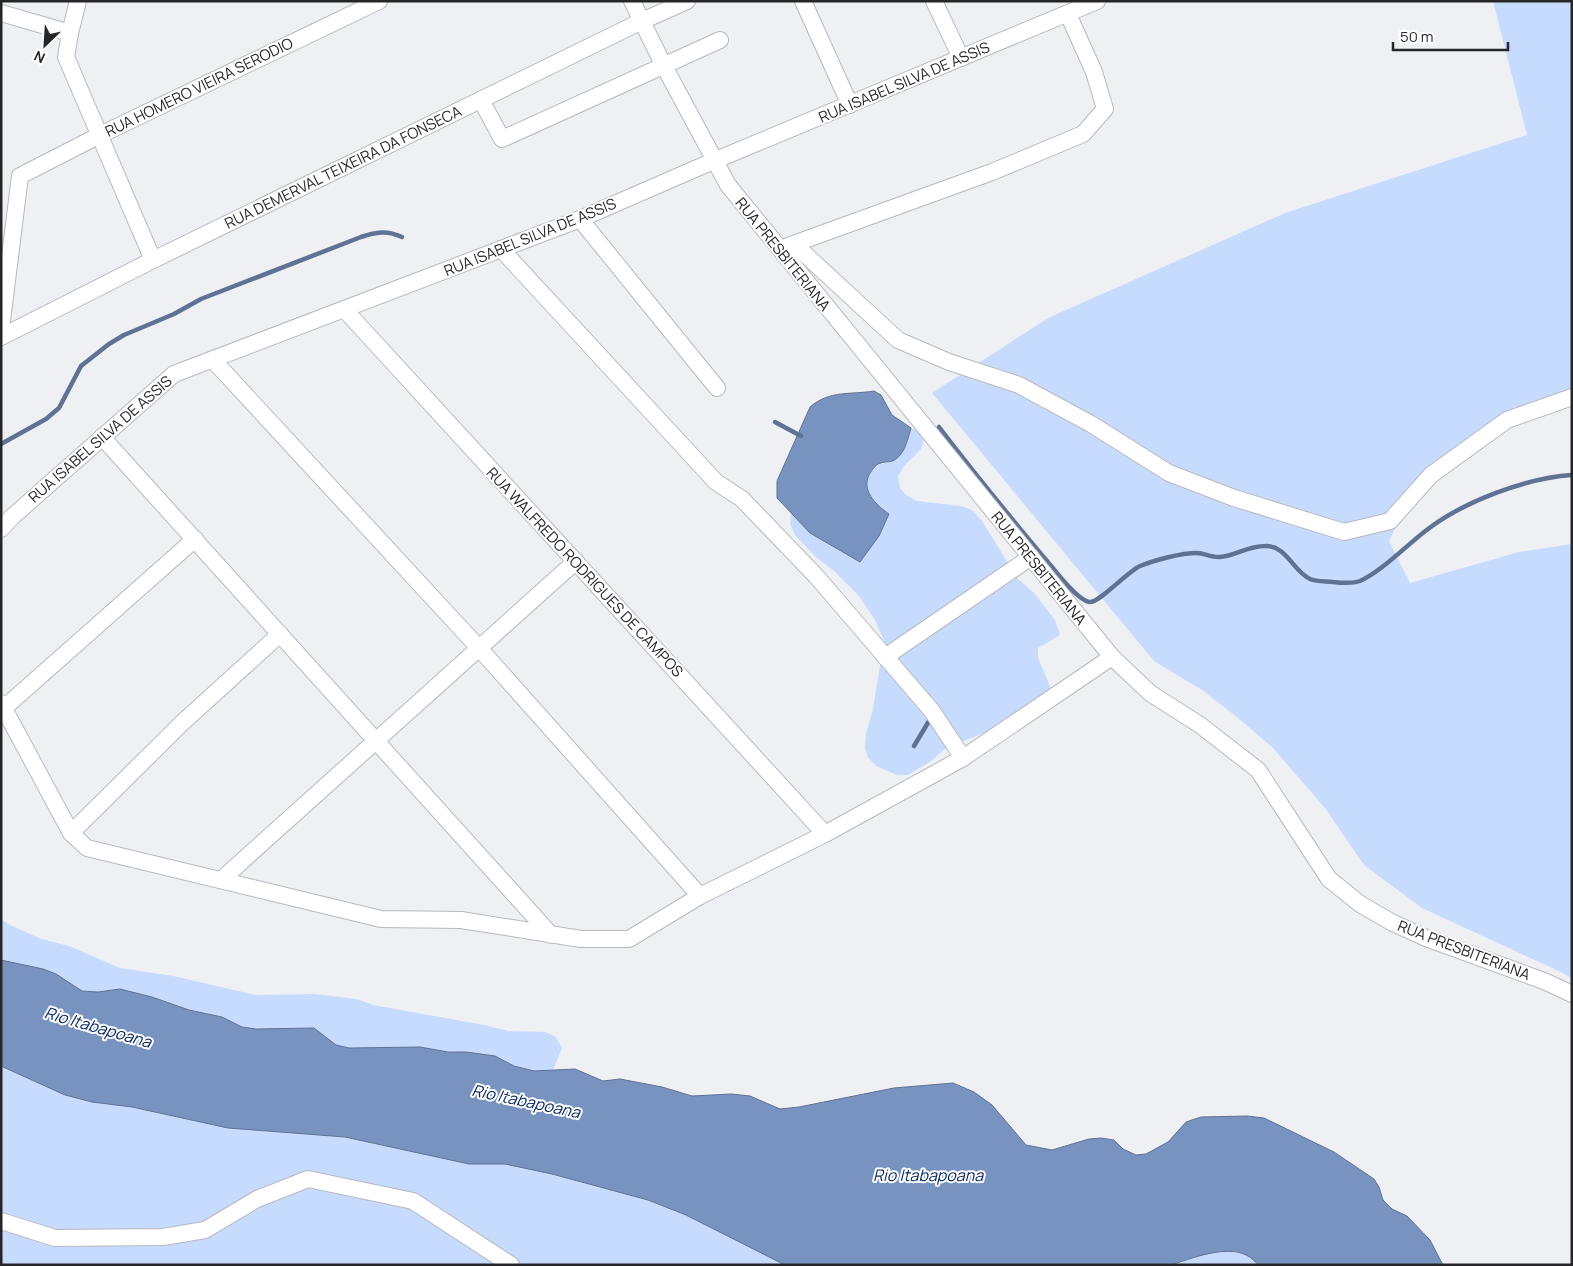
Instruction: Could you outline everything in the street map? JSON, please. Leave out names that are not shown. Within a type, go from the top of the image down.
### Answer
[{"type":"street","points":[[78,1],[66,57],[153,260]]},
{"type":"street","name":"RUA HOMERO VIEIRA SERODIO","points":[[1,329],[20,176],[100,135],[379,1]]},
{"type":"street","name":"RUA PRESBITERIANA","points":[[632,1],[664,66],[728,186],[1112,657],[1150,693],[1200,725],[1258,770],[1329,879],[1360,904],[1393,923],[1426,938],[1544,981],[1572,994]]},
{"type":"street","name":"RUA DEMERVAL TEIXEIRA DA FONSECA","points":[[1,337],[153,260],[642,21],[687,1]]},
{"type":"street","points":[[803,1],[850,105]]},
{"type":"street","points":[[934,1],[961,58]]},
{"type":"street","name":"RUA ISABEL SILVA DE ASSIS","points":[[1,529],[12,516],[174,374],[580,219],[714,160],[1097,1]]},
{"type":"street","points":[[1,13],[70,33]]},
{"type":"street","points":[[779,248],[796,245],[992,172],[1083,134],[1105,109],[1094,72],[1068,14]]},
{"type":"street","points":[[482,100],[502,139],[720,40]]},
{"type":"street","points":[[580,219],[717,388]]},
{"type":"street","points":[[796,245],[898,340],[949,362],[1019,386],[1091,424],[1170,473],[1234,498],[1344,532],[1390,521],[1432,475],[1508,420],[1572,397]]},
{"type":"street","points":[[501,249],[716,482],[742,498],[816,576],[932,711],[963,758]]},
{"type":"street","name":"RUA WALFREDO RODRIGUES DE CAMPOS","points":[[344,309],[825,834]]},
{"type":"street","points":[[213,360],[479,648],[700,896]]},
{"type":"street","points":[[102,437],[551,935]]},
{"type":"street","points":[[195,539],[2,706],[71,833],[87,848],[381,919],[460,920],[581,939],[629,939],[700,896],[825,834],[963,758],[1112,657]]},
{"type":"street","points":[[886,657],[1031,557]]},
{"type":"street","points":[[221,880],[576,561]]},
{"type":"street","points":[[71,833],[182,723],[280,634]]},
{"type":"street","points":[[1,1221],[55,1238],[163,1237],[206,1230],[257,1199],[308,1179],[413,1201],[511,1265]]},
{"type":"shaded area","points":[[1493,1],[1572,1],[1572,392],[1515,421],[1410,499],[1389,541],[1410,583],[1519,552],[1572,544],[1572,979],[1563,973],[1422,908],[1364,865],[1325,808],[1273,748],[1202,690],[1154,661],[932,393],[1048,318],[1285,213],[1527,135]]},
{"type":"shaded area","points":[[911,428],[923,433],[924,438],[920,450],[904,466],[898,476],[900,488],[906,495],[917,501],[961,506],[972,510],[982,521],[1018,579],[1034,593],[1055,620],[1060,635],[1038,648],[1038,658],[1052,691],[1024,717],[946,748],[931,761],[908,775],[897,775],[876,766],[868,757],[865,748],[884,641],[875,620],[859,596],[834,571],[816,557],[795,535],[790,524],[791,513],[810,533],[882,509],[868,493],[868,476],[879,465],[890,462],[906,443]]},
{"type":"shaded area","points":[[1,919],[41,939],[69,946],[120,968],[173,976],[256,995],[315,994],[356,999],[373,1005],[508,1031],[545,1032],[556,1037],[562,1048],[553,1070],[534,1071],[514,1066],[495,1056],[466,1052],[349,1048],[336,1045],[314,1028],[256,1029],[242,1027],[222,1017],[189,1010],[152,997],[120,989],[98,992],[81,991],[69,982],[43,969],[1,960]]},
{"type":"shaded area","points":[[1,1066],[65,1095],[92,1102],[132,1107],[228,1128],[345,1137],[469,1164],[505,1164],[552,1174],[648,1200],[686,1215],[785,1265],[1,1265]]},
{"type":"shaded area","points":[[1223,1251],[1245,1254],[1259,1265],[1171,1265],[1201,1255]]},
{"type":"water","points":[[874,391],[881,395],[892,415],[911,428],[902,453],[892,461],[878,464],[867,479],[868,491],[871,496],[889,514],[879,536],[860,562],[810,533],[777,498],[777,481],[810,407],[825,398],[840,394]]},
{"type":"water","name":"Rio Itabapoana","points":[[1,960],[43,969],[56,974],[82,991],[98,992],[120,989],[152,997],[189,1010],[222,1017],[242,1027],[256,1029],[314,1028],[336,1045],[349,1048],[420,1047],[448,1052],[466,1052],[495,1056],[514,1066],[534,1071],[575,1069],[603,1081],[620,1079],[662,1087],[692,1096],[731,1094],[750,1096],[780,1109],[894,1088],[953,1083],[974,1092],[992,1105],[1026,1145],[1052,1150],[1089,1139],[1101,1138],[1114,1140],[1123,1149],[1136,1155],[1146,1154],[1168,1142],[1186,1122],[1201,1117],[1247,1116],[1264,1118],[1334,1152],[1374,1179],[1383,1200],[1392,1209],[1407,1216],[1430,1240],[1443,1265],[1259,1265],[1246,1255],[1229,1251],[1209,1254],[1171,1265],[785,1265],[686,1215],[648,1200],[552,1174],[505,1164],[469,1164],[345,1137],[228,1128],[132,1107],[92,1102],[65,1095],[1,1066]]},
{"type":"waterway","points":[[1,444],[46,419],[59,408],[81,366],[124,335],[174,314],[201,299],[361,237],[382,232],[402,237]]},
{"type":"waterway","points":[[775,422],[801,436]]},
{"type":"waterway","points":[[939,427],[1065,583],[1080,597],[1090,602],[1100,597],[1135,569],[1153,561],[1191,553],[1217,557],[1226,556],[1259,546],[1272,547],[1278,550],[1310,579],[1343,583],[1357,582],[1377,571],[1428,529],[1478,500],[1516,486],[1554,477],[1572,475]]},
{"type":"waterway","points":[[914,746],[929,721]]}]
